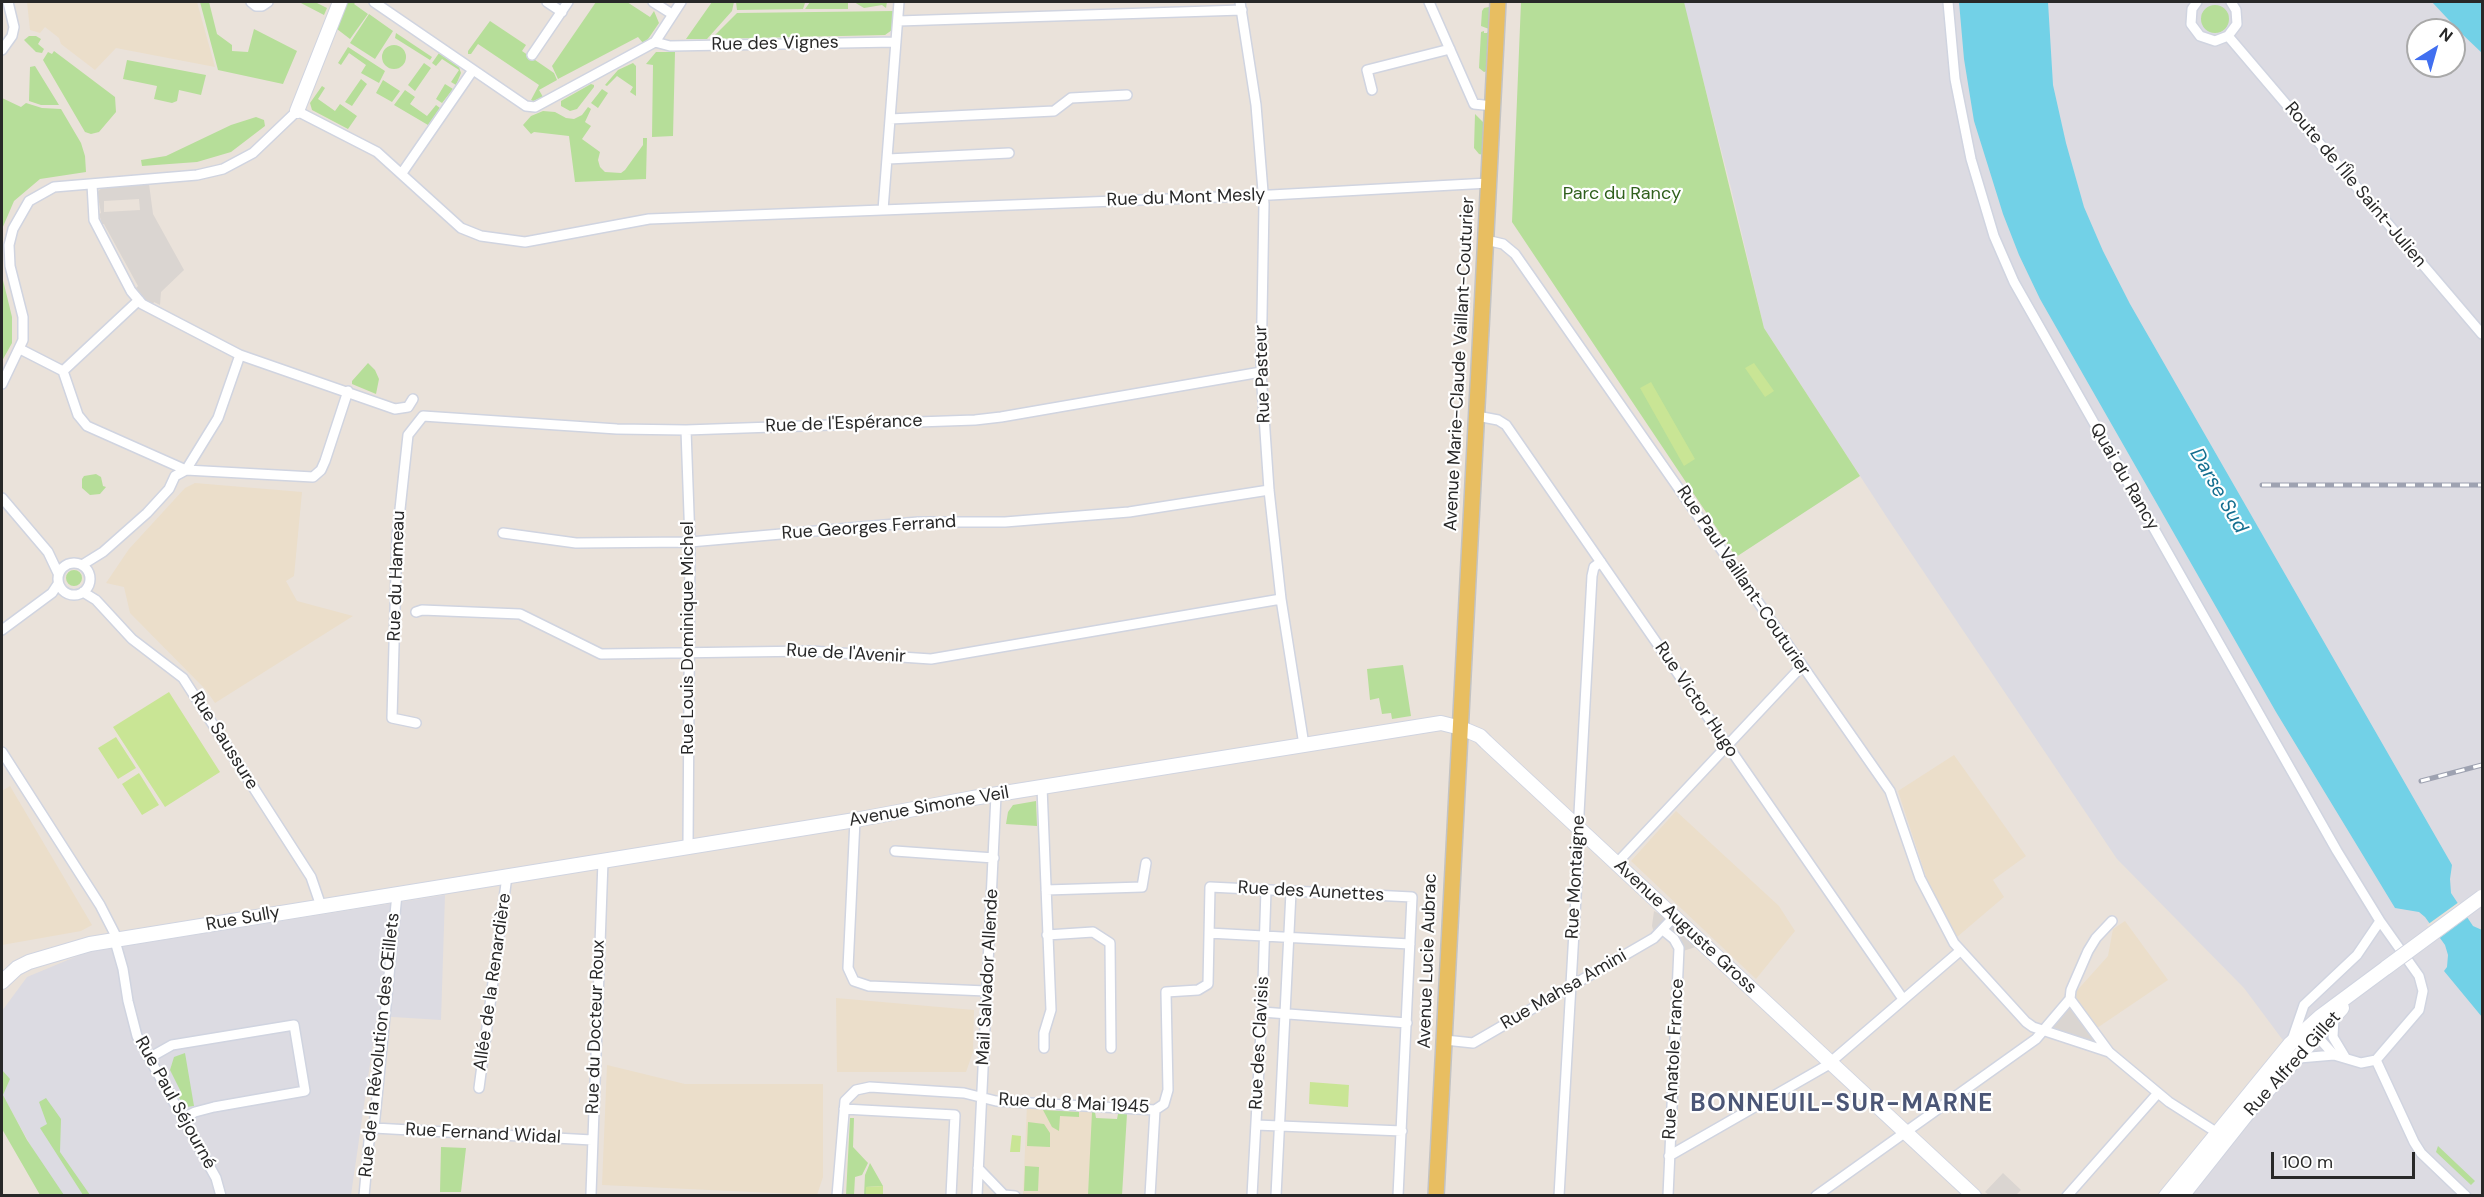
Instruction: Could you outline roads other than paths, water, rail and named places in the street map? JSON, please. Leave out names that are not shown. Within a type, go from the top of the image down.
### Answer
[{"type":"main road","name":"Avenue Marie-Claude Vaillant-Couturier","points":[[1461,728],[1498,2]]},
{"type":"main road","name":"Avenue Lucie Aubrac","points":[[1436,1196],[1461,728]]},
{"type":"street","points":[[2,50],[12,36],[14,27],[8,2]]},
{"type":"street","points":[[251,2],[256,6],[262,6],[268,2]]},
{"type":"street","points":[[2,384],[23,340],[23,317],[10,266],[9,245],[13,229],[29,201],[54,187],[197,175],[223,169],[253,153],[297,111],[340,2]]},
{"type":"street","points":[[374,2],[526,106],[535,107],[655,42],[681,2]]},
{"type":"street","points":[[547,2],[562,12]]},
{"type":"street","points":[[532,55],[568,2]]},
{"type":"street","points":[[653,2],[672,14]]},
{"type":"street","points":[[883,210],[899,2]]},
{"type":"street","points":[[1429,2],[1474,104],[1493,106]]},
{"type":"street","name":"Quai du Rancy","points":[[1948,2],[1955,79],[1971,159],[1994,236],[2014,282],[2337,851],[2380,921],[2420,976],[2423,991],[2419,1010],[2376,1060]]},
{"type":"street","points":[[2197,2],[2191,16],[2195,31],[2207,40],[2215,41],[2228,36],[2233,31],[2238,17],[2231,2]]},
{"type":"street","points":[[898,21],[1241,6]]},
{"type":"street","name":"Rue Pasteur","points":[[1241,6],[1256,105],[1262,195],[1261,372],[1269,490],[1281,598],[1304,744]]},
{"type":"street","name":"Route de l'Île Saint-Julien","points":[[2228,36],[2482,334]]},
{"type":"street","name":"Rue des Vignes","points":[[655,42],[672,46],[896,42]]},
{"type":"street","points":[[1372,90],[1367,70],[1450,49]]},
{"type":"street","points":[[297,111],[377,152],[402,172],[473,70]]},
{"type":"street","points":[[890,119],[1054,111],[1071,98],[1127,95]]},
{"type":"street","points":[[888,159],[1009,153]]},
{"type":"street","name":"Rue du Mont Mesly","points":[[402,172],[440,211],[461,228],[481,236],[525,242],[650,219],[1262,195],[1489,183]]},
{"type":"street","points":[[92,184],[94,220],[131,291],[157,313],[240,355],[348,392],[400,409],[408,407],[413,399]]},
{"type":"street","name":"Rue Paul Vaillant-Couturier","points":[[1486,240],[1503,244],[1515,254],[1890,791],[1923,887],[1960,951],[2020,1017],[2033,1027],[2109,1052]]},
{"type":"street","points":[[63,371],[139,300]]},
{"type":"street","points":[[20,349],[63,371],[78,415],[87,426],[186,470],[312,477],[321,470],[325,461],[348,392]]},
{"type":"street","points":[[48,552],[82,565],[103,552],[147,513],[169,489],[175,476],[186,470],[218,418],[240,355]]},
{"type":"street","name":"Rue de l'Espérance","points":[[423,416],[617,429],[686,430],[1001,417],[1261,372]]},
{"type":"street","name":"Rue du Hameau","points":[[416,723],[393,718],[397,537],[408,435],[423,416]]},
{"type":"street","name":"Rue Victor Hugo","points":[[1478,416],[1498,420],[1506,425],[1903,999]]},
{"type":"street","name":"Rue Louis Dominique Michel","points":[[686,430],[690,542],[688,846]]},
{"type":"street","name":"Rue Georges Ferrand","points":[[503,533],[576,543],[690,542],[918,522],[1005,522],[1129,512],[1269,490]]},
{"type":"street","points":[[2,498],[48,552],[58,573],[58,584],[52,593],[2,630]]},
{"type":"street","points":[[52,593],[75,595],[86,589],[89,575],[103,552]]},
{"type":"street","name":"Rue Montaigne","points":[[1559,1196],[1592,576],[1594,567],[1601,562]]},
{"type":"street","points":[[58,573],[66,564],[72,563]]},
{"type":"street","points":[[82,565],[89,575]]},
{"type":"street","points":[[58,584],[65,593]]},
{"type":"street","name":"Rue Saussure","points":[[86,589],[132,639],[183,678],[311,877],[321,906]]},
{"type":"street","name":"Rue de l'Avenir","points":[[416,612],[422,610],[520,614],[601,654],[811,651],[930,659],[948,658],[1281,598]]},
{"type":"street","points":[[1616,864],[1802,666]]},
{"type":"street","name":"Avenue Simone Veil","points":[[397,894],[1304,744],[1441,723],[1461,728]]},
{"type":"street","name":"Avenue Auguste Gross","points":[[1461,728],[1480,736],[1974,1196]]},
{"type":"street","points":[[2,752],[100,905],[106,921],[103,928],[112,941]]},
{"type":"street","points":[[1042,787],[1051,1010],[1044,1033],[1044,1048]]},
{"type":"street","name":"Mail Salvador Allende","points":[[977,1196],[996,795]]},
{"type":"street","points":[[855,820],[848,968],[854,981],[869,986],[987,991]]},
{"type":"street","points":[[895,850],[994,858]]},
{"type":"street","name":"Rue du Docteur Roux","points":[[591,1195],[603,861]]},
{"type":"street","points":[[1046,890],[1142,887],[1146,863]]},
{"type":"street","name":"Allée de la Renardière","points":[[479,1088],[507,876]]},
{"type":"street","name":"Rue des Aunettes","points":[[1210,887],[1412,897],[1410,944]]},
{"type":"street","name":"Rue du 8 Mai 1945","points":[[844,1108],[849,1095],[856,1090],[870,1087],[964,1093],[996,1101],[1155,1110],[1164,1104],[1168,1090],[1166,992],[1198,990],[1208,984],[1210,887]]},
{"type":"street","name":"Rue des Clavisis","points":[[1252,1196],[1266,890]]},
{"type":"street","name":"Rue des Clavisis","points":[[1276,1196],[1291,892]]},
{"type":"street","name":"Rue Sully","points":[[2,971],[36,951],[71,944],[112,941],[397,894]]},
{"type":"street","name":"Rue de la Révolution des Œillets","points":[[364,1196],[369,1141],[374,1128],[397,894]]},
{"type":"street","name":"Rue Alfred Gillet","points":[[2221,1137],[2290,1044],[2328,1017],[2387,967],[2482,897]]},
{"type":"street","name":"Rue Mahsa Amini","points":[[1445,1040],[1473,1043],[1654,938],[1674,917]]},
{"type":"street","points":[[1816,1196],[2036,1039],[2070,999],[2071,990],[2088,951],[2096,938],[2112,921]]},
{"type":"street","points":[[2290,1044],[2304,1005],[2357,955],[2380,921]]},
{"type":"street","name":"Rue Anatole France","points":[[1663,930],[1674,939],[1679,948],[1668,1196]]},
{"type":"street","points":[[1047,935],[1094,932],[1110,943],[1111,1048]]},
{"type":"street","points":[[1209,933],[1410,944],[1398,1196]]},
{"type":"street","name":"Rue Paul Séjourné","points":[[112,941],[123,969],[132,1021],[149,1058],[216,1178],[221,1196]]},
{"type":"street","name":"Rue Sully","points":[[2,982],[17,968],[29,962],[90,944]]},
{"type":"street","points":[[1669,1156],[1831,1062],[1960,951]]},
{"type":"street","points":[[2070,999],[2109,1052],[2192,1119],[2221,1137]]},
{"type":"street","points":[[1262,1012],[1407,1023]]},
{"type":"street","points":[[2328,1017],[2339,1056]]},
{"type":"street","name":"Rue Alfred Gillet","points":[[2221,1137],[2299,1058],[2318,1036],[2328,1017]]},
{"type":"street","points":[[149,1058],[172,1045],[294,1025],[305,1091],[214,1107],[183,1118]]},
{"type":"street","points":[[2318,1036],[2339,1056]]},
{"type":"street","points":[[2299,1058],[2339,1056],[2361,1062],[2376,1060],[2418,1148],[2466,1196]]},
{"type":"street","points":[[2067,1196],[2158,1093]]},
{"type":"street","points":[[837,1196],[844,1108],[955,1115],[951,1196]]},
{"type":"street","points":[[1150,1196],[1155,1110]]},
{"type":"street","points":[[1256,1125],[1401,1131]]},
{"type":"street","name":"Rue Fernand Widal","points":[[374,1128],[592,1140]]},
{"type":"street","points":[[2166,1196],[2221,1137]]},
{"type":"street","points":[[2182,1196],[2221,1137]]},
{"type":"street","points":[[978,1168],[1004,1195],[1015,1196]]},
{"type":"water","name":"Darse Sud","points":[[1959,2],[2048,2],[2053,85],[2084,207],[2130,304],[2452,865],[2451,893],[2473,926],[2482,930],[2482,1017],[2444,971],[2447,967],[2448,955],[2445,945],[2425,917],[2419,912],[2395,908],[2276,712],[2040,299],[2003,214],[1974,121],[1964,59]]},
{"type":"water","points":[[2432,2],[2482,2],[2482,53],[2466,38],[2466,18],[2447,18]]},
{"type":"railway","points":[[2262,485],[2482,485]]},
{"type":"railway","points":[[2421,781],[2482,765]]},
{"type":"district","name":"BONNEUIL-SUR-MARNE","points":[[1842,1105]]},
{"type":"park label","name":"Parc du Rancy","points":[[1622,194]]}]
